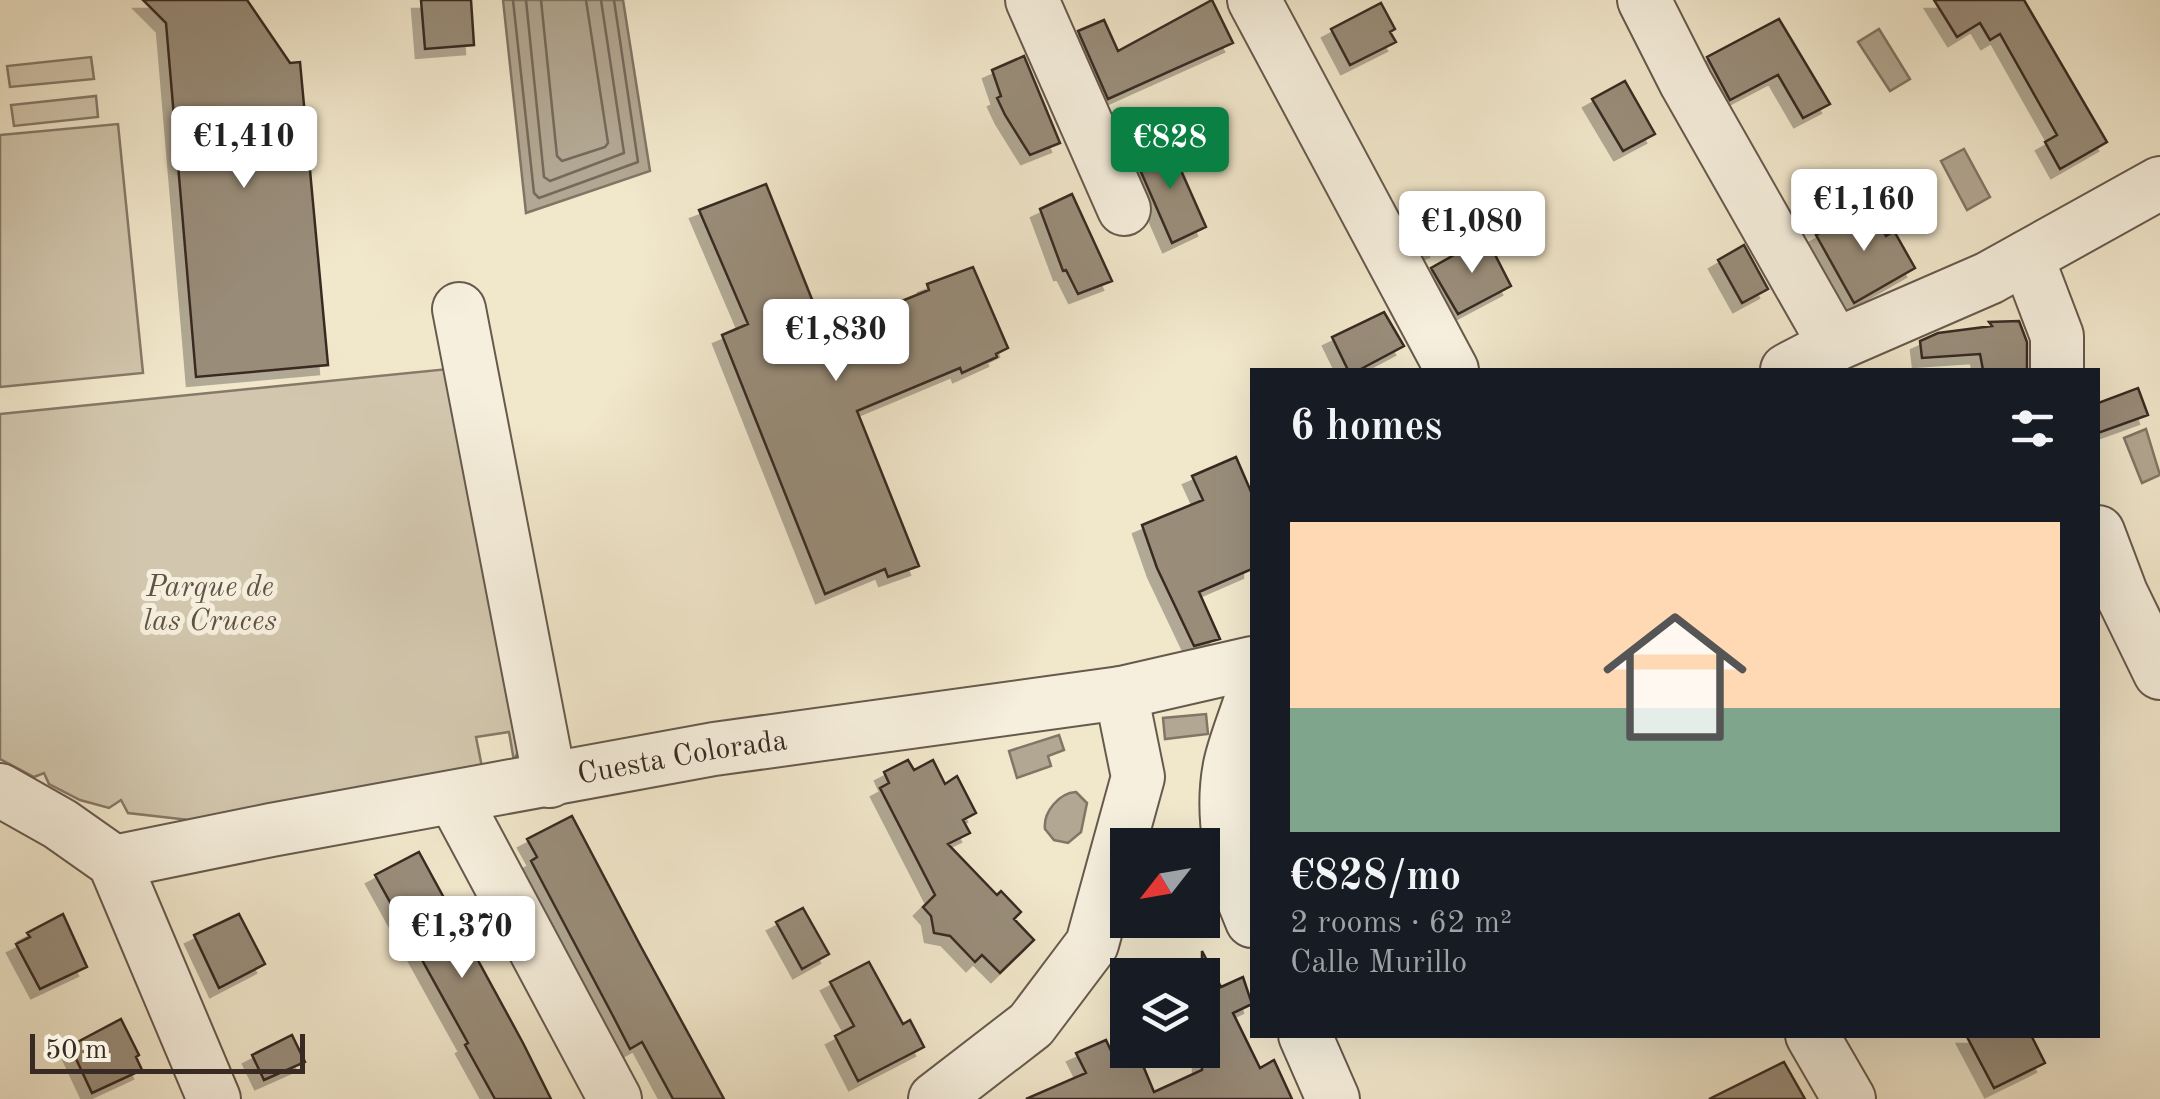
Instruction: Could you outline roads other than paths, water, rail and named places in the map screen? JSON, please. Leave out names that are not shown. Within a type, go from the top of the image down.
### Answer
[{"type":"street","points":[[1032,0],[1124,209]]},
{"type":"street","points":[[1254,0],[1451,368]]},
{"type":"street","points":[[1644,0],[1686,83],[1835,345]]},
{"type":"street","points":[[1791,368],[1989,278],[2160,183]]},
{"type":"street","points":[[2027,257],[2057,336],[2057,368]]},
{"type":"street","points":[[458,309],[550,781]]},
{"type":"street","points":[[2100,537],[2160,673]]},
{"type":"street","name":"Cuesta Colorada","points":[[114,862],[714,750],[1121,693],[1250,663]]},
{"type":"street","points":[[935,1099],[1031,1026],[1092,944],[1138,777],[1121,693]]},
{"type":"street","points":[[1250,702],[1230,766],[1228,829],[1250,916]]},
{"type":"street","points":[[0,790],[60,824],[114,862],[214,1099]]},
{"type":"street","points":[[454,798],[615,1099]]},
{"type":"street","points":[[1306,1038],[1333,1099]]},
{"type":"street","points":[[1814,1038],[1849,1099]]},
{"type":"water","points":[[503,0],[623,0],[650,171],[526,213]]},
{"type":"water","points":[[1879,29],[1910,79],[1890,91],[1858,42]]},
{"type":"water","points":[[1964,149],[1990,197],[1967,210],[1941,161]]},
{"type":"water","points":[[2146,429],[2160,475],[2142,483],[2124,438]]},
{"type":"water","points":[[1206,714],[1208,734],[1165,739],[1163,718]]},
{"type":"water","points":[[1059,735],[1064,750],[1048,756],[1051,766],[1017,778],[1009,751]]},
{"type":"water","points":[[1076,792],[1087,803],[1081,832],[1068,843],[1054,840],[1045,829],[1049,810],[1058,800]]},
{"type":"park label","name":"Parque de las Cruces","points":[[210,603]]}]
